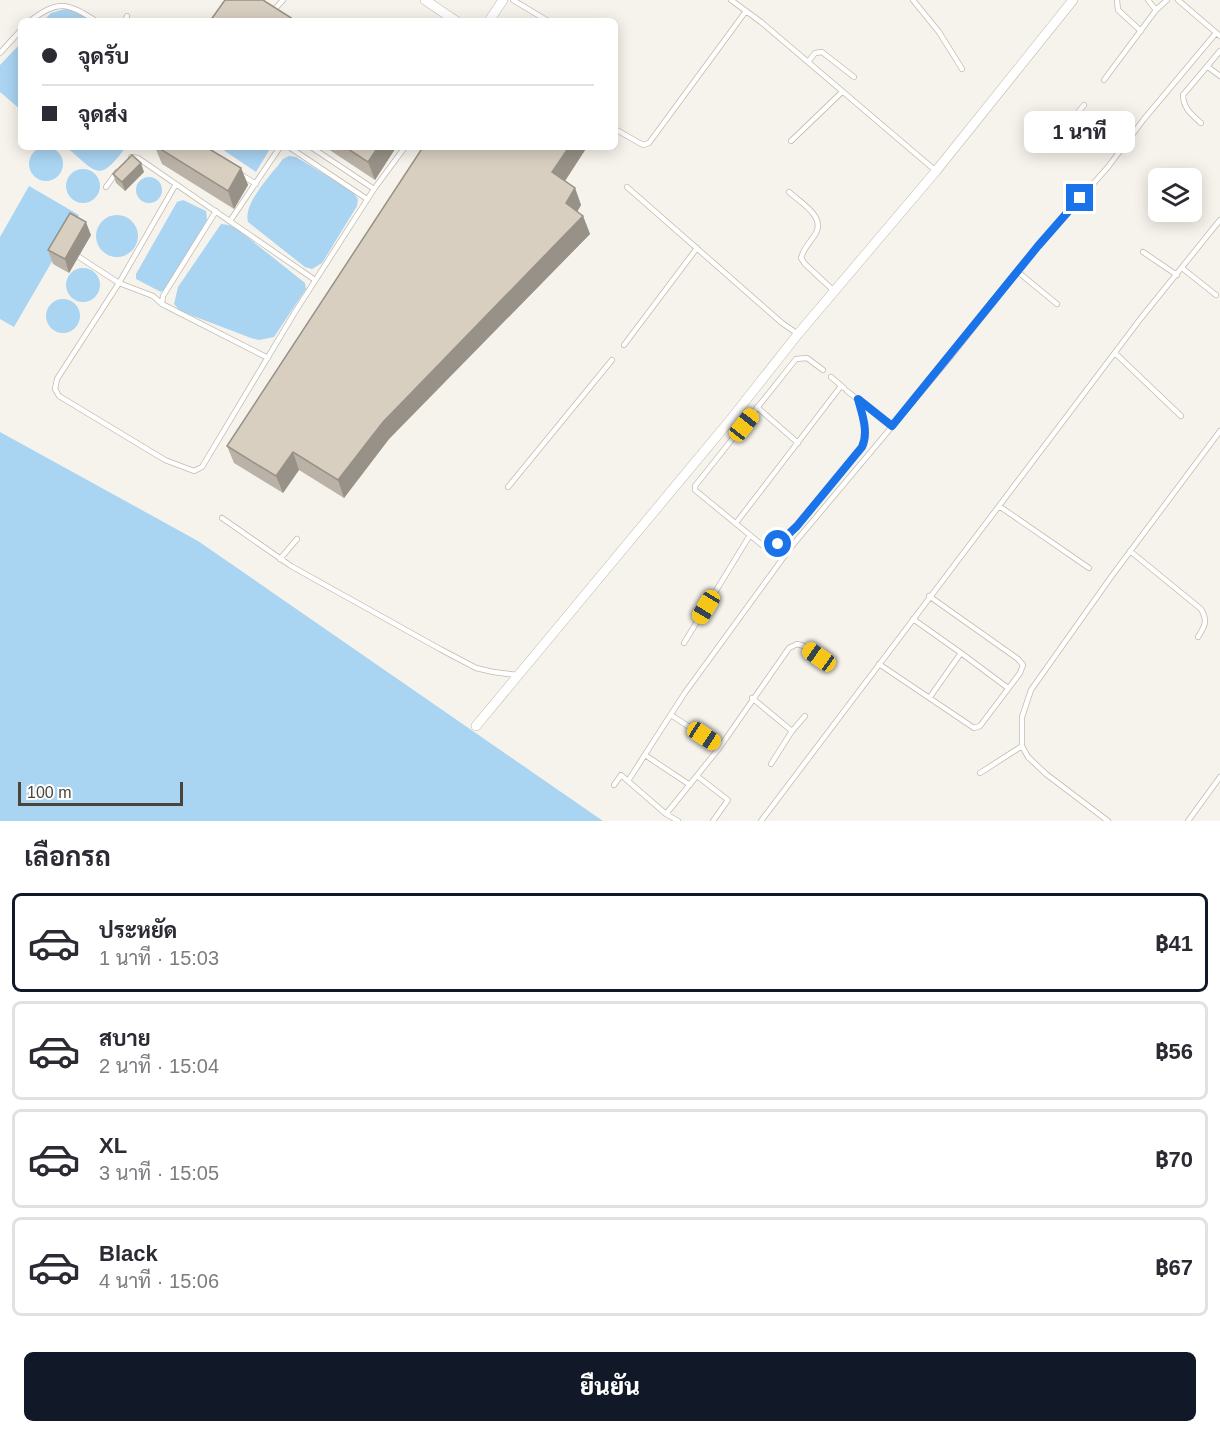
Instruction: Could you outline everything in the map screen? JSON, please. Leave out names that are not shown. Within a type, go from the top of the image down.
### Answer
[{"type":"street","points":[[425,0],[452,18]]},
{"type":"street","points":[[491,18],[502,0]]},
{"type":"street","points":[[478,724],[798,334],[936,171],[1073,0]]},
{"type":"lane","points":[[270,14],[284,0]]},
{"type":"lane","points":[[513,0],[537,18]]},
{"type":"lane","points":[[731,0],[936,171]]},
{"type":"lane","points":[[913,0],[939,32],[962,69]]},
{"type":"lane","points":[[1117,0],[1118,10],[1141,31]]},
{"type":"lane","points":[[1148,0],[1156,10]]},
{"type":"lane","points":[[1104,80],[1156,10],[1167,0]]},
{"type":"lane","points":[[628,781],[684,694],[791,548],[1108,166],[1144,119],[1218,35],[1178,0]]},
{"type":"lane","points":[[34,18],[52,3],[59,1],[69,4],[91,18]]},
{"type":"lane","points":[[618,131],[643,145],[649,143],[746,11]]},
{"type":"lane","points":[[0,53],[18,33]]},
{"type":"lane","points":[[1201,123],[1187,110],[1183,102],[1183,95],[1220,51]]},
{"type":"lane","points":[[808,62],[815,53],[822,52],[854,77]]},
{"type":"lane","points":[[1208,67],[1220,76]]},
{"type":"lane","points":[[791,141],[843,92]]},
{"type":"lane","points":[[1069,124],[1084,105]]},
{"type":"lane","points":[[230,221],[278,150]]},
{"type":"lane","points":[[294,150],[367,199]]},
{"type":"lane","points":[[316,150],[374,189]]},
{"type":"lane","points":[[176,184],[119,282],[57,379],[55,389],[59,396],[165,459],[194,471],[202,467],[315,280],[367,199],[403,150]]},
{"type":"lane","points":[[124,162],[130,157],[138,158],[315,280]]},
{"type":"lane","points":[[106,187],[118,170]]},
{"type":"lane","points":[[236,171],[256,184]]},
{"type":"lane","points":[[627,187],[782,323],[798,334]]},
{"type":"lane","points":[[789,192],[816,216],[819,224],[817,232],[804,248],[801,258],[834,291]]},
{"type":"lane","points":[[162,304],[163,296],[216,211]]},
{"type":"lane","points":[[761,821],[1141,318],[1220,220]]},
{"type":"lane","points":[[624,345],[697,248]]},
{"type":"lane","points":[[1143,252],[1177,275]]},
{"type":"lane","points":[[79,257],[119,282],[153,296],[162,304],[267,358]]},
{"type":"lane","points":[[1182,268],[1216,296]]},
{"type":"lane","points":[[1018,272],[1057,304]]},
{"type":"lane","points":[[1115,353],[1181,416]]},
{"type":"lane","points":[[823,370],[807,358],[796,359],[695,486],[696,490],[762,545],[778,544],[785,539],[862,447],[865,432],[863,413],[858,399]]},
{"type":"lane","points":[[508,487],[612,360]]},
{"type":"lane","points":[[831,377],[892,426]]},
{"type":"lane","points":[[736,523],[844,388]]},
{"type":"lane","points":[[758,407],[798,444]]},
{"type":"lane","points":[[1108,821],[1046,774],[1028,757],[1022,746],[1022,717],[1031,690],[1130,551],[1219,435]]},
{"type":"lane","points":[[999,506],[1089,568]]},
{"type":"lane","points":[[222,518],[280,559],[440,650],[476,668],[519,675]]},
{"type":"lane","points":[[684,643],[750,535]]},
{"type":"lane","points":[[280,559],[297,539]]},
{"type":"lane","points":[[1130,551],[1201,609],[1206,617],[1206,625],[1198,637]]},
{"type":"lane","points":[[879,664],[974,728],[980,726],[1020,673],[1023,665],[1018,659],[929,596]]},
{"type":"lane","points":[[913,619],[1008,688]]},
{"type":"lane","points":[[666,814],[720,747],[789,648],[796,644],[804,646],[831,665]]},
{"type":"lane","points":[[930,697],[962,653]]},
{"type":"lane","points":[[753,698],[792,731]]},
{"type":"lane","points":[[671,715],[720,747]]},
{"type":"lane","points":[[771,764],[792,731],[805,716]]},
{"type":"lane","points":[[980,772],[1022,746]]},
{"type":"lane","points":[[645,754],[690,785]]},
{"type":"lane","points":[[614,785],[621,776],[666,814],[678,821]]},
{"type":"lane","points":[[697,776],[728,800],[713,821]]},
{"type":"lane","points":[[1188,821],[1220,777]]},
{"type":"water","points":[[65,9],[74,10],[86,18],[46,18],[51,13]]},
{"type":"water","points":[[18,46],[18,107],[0,92],[0,65]]},
{"type":"water","points":[[36,150],[56,150],[62,157],[62,171],[53,180],[39,180],[30,171],[30,157]]},
{"type":"water","points":[[70,150],[124,150],[103,170],[98,171]]},
{"type":"water","points":[[223,150],[269,150],[256,172]]},
{"type":"water","points":[[289,156],[296,157],[352,191],[358,199],[357,206],[322,263],[312,269],[305,267],[248,222],[250,206],[254,198],[283,159]]},
{"type":"water","points":[[83,169],[95,174],[100,186],[95,198],[83,203],[71,198],[66,186],[71,174]]},
{"type":"water","points":[[149,177],[158,181],[162,190],[158,199],[149,203],[140,199],[136,190],[140,181]]},
{"type":"water","points":[[29,186],[79,215],[14,327],[0,319],[0,237]]},
{"type":"water","points":[[183,200],[206,211],[207,220],[167,288],[161,292],[136,279],[136,274],[177,202]]},
{"type":"water","points":[[117,215],[132,221],[138,236],[132,251],[117,257],[102,251],[96,236],[102,221]]},
{"type":"water","points":[[221,224],[237,229],[305,283],[306,289],[274,337],[259,340],[251,338],[180,311],[174,304],[178,287]]},
{"type":"water","points":[[83,268],[95,273],[100,285],[95,297],[83,302],[71,297],[66,285],[71,273]]},
{"type":"water","points":[[63,299],[75,304],[80,316],[75,328],[63,333],[51,328],[46,316],[51,304]]},
{"type":"water","points":[[0,432],[198,541],[603,821],[0,821]]},
{"type":"building","points":[[225,0],[263,0],[291,18],[212,18]]},
{"type":"building","points":[[162,150],[211,150],[241,168],[228,191]]},
{"type":"building","points":[[350,150],[376,150],[368,162]]},
{"type":"building","points":[[421,150],[567,150],[552,172],[575,188],[566,203],[583,216],[383,422],[338,480],[293,452],[276,476],[227,446]]},
{"type":"building","points":[[132,155],[141,163],[122,182],[113,174]]},
{"type":"building","points":[[70,213],[86,222],[65,259],[48,250]]},
{"type":"route","points":[[778,544],[797,526],[862,447],[865,432],[863,413],[858,399],[892,426],[952,355],[1038,246],[1080,198]]}]
